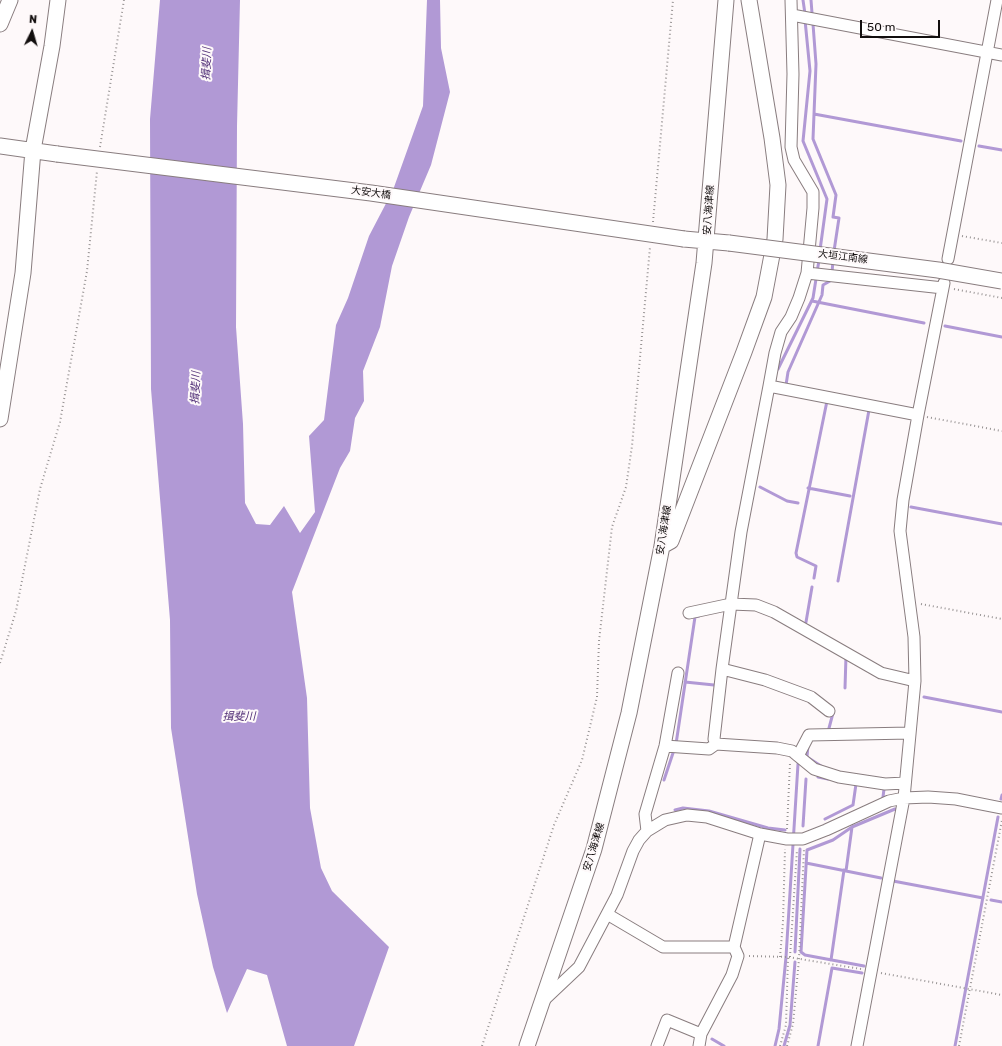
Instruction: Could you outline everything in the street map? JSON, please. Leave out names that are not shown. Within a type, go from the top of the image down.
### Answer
[{"type":"main road","points":[[0,24],[10,0]]},
{"type":"main road","points":[[0,419],[23,273],[33,150],[52,46],[58,0]]},
{"type":"main road","name":"安八海津線","points":[[527,1046],[594,849],[629,713],[662,546],[704,263],[726,0]]},
{"type":"main road","points":[[662,546],[671,541],[744,352],[764,297],[775,239],[778,185],[772,138],[749,0]]},
{"type":"main road","points":[[2,146],[33,150]]},
{"type":"main road","name":"大安大橋","points":[[33,150],[372,193],[684,239]]},
{"type":"main road","name":"大垣江南線","points":[[684,239],[706,240],[938,270],[1002,281]]},
{"type":"street","points":[[716,744],[714,739],[722,669],[741,532],[775,353],[781,332],[791,317],[807,273],[813,192],[794,160],[791,147],[794,74],[791,0]]},
{"type":"street","points":[[948,260],[997,0]]},
{"type":"street","points":[[792,15],[1002,55]]},
{"type":"street","points":[[807,273],[943,286],[903,500],[900,531],[914,637],[915,681],[904,798],[857,1046]]},
{"type":"street","points":[[769,386],[918,415]]},
{"type":"street","points":[[689,613],[731,604],[756,605],[774,612],[881,673],[915,681]]},
{"type":"street","points":[[722,669],[765,680],[811,697],[829,711]]},
{"type":"street","points":[[647,831],[645,814],[665,746],[678,673]]},
{"type":"street","points":[[794,753],[809,735],[910,733]]},
{"type":"street","points":[[665,746],[710,749],[716,744],[794,753],[814,770],[839,777],[885,784],[905,783]]},
{"type":"street","points":[[543,1002],[579,967],[617,895],[633,851],[647,831],[665,820],[687,815],[707,817],[760,834],[793,841],[826,830],[889,801],[904,798],[928,797],[956,799],[1002,808]]},
{"type":"street","points":[[699,1046],[701,1034],[732,975],[760,834]]},
{"type":"street","points":[[607,914],[663,947],[736,951]]},
{"type":"street","points":[[657,1046],[667,1020],[701,1034]]},
{"type":"path","points":[[100,151],[124,0]]},
{"type":"path","points":[[652,228],[673,0]]},
{"type":"path","points":[[0,663],[16,611],[40,489],[60,422],[87,271],[98,166]]},
{"type":"path","points":[[953,234],[1002,244]]},
{"type":"path","points":[[482,1046],[554,825],[582,760],[597,697],[599,641],[612,527],[626,487],[632,446],[651,244]]},
{"type":"path","points":[[943,286],[1002,298]]},
{"type":"path","points":[[918,415],[1002,431]]},
{"type":"path","points":[[909,602],[1002,619]]},
{"type":"path","points":[[780,1046],[786,1025],[793,841],[794,753]]},
{"type":"path","points":[[959,1046],[1002,820]]},
{"type":"path","points":[[780,957],[793,841]]},
{"type":"path","points":[[787,1046],[793,1024],[799,959],[793,841]]},
{"type":"path","points":[[736,951],[789,957],[970,988],[1002,995]]},
{"type":"water","name":"揖斐川","points":[[160,0],[240,0],[237,126],[236,327],[243,424],[245,503],[256,524],[270,525],[284,506],[300,533],[315,512],[309,436],[324,420],[336,325],[348,298],[369,236],[393,190],[423,106],[427,0],[440,0],[441,48],[450,92],[431,165],[409,217],[392,266],[380,327],[363,371],[364,401],[355,418],[350,451],[340,468],[292,592],[307,698],[310,808],[321,868],[332,891],[389,947],[354,1046],[287,1046],[267,975],[247,969],[227,1013],[213,967],[197,894],[171,728],[170,620],[151,389],[150,119]]},
{"type":"waterway","points":[[803,0],[805,14]]},
{"type":"waterway","points":[[811,0],[812,13]]},
{"type":"waterway","points":[[805,20],[810,71],[803,141],[827,199],[820,250]]},
{"type":"waterway","points":[[813,24],[816,64],[813,139],[836,195],[833,217],[839,218],[834,251]]},
{"type":"waterway","points":[[814,114],[961,141]]},
{"type":"waterway","points":[[979,146],[1002,150]]},
{"type":"waterway","points":[[778,369],[813,298],[819,260]]},
{"type":"waterway","points":[[832,272],[833,261]]},
{"type":"waterway","points":[[786,385],[788,372],[822,295],[823,285],[830,281]]},
{"type":"waterway","points":[[812,301],[924,323]]},
{"type":"waterway","points":[[945,326],[1002,337]]},
{"type":"waterway","points":[[814,578],[816,566],[797,557],[796,553],[827,401]]},
{"type":"waterway","points":[[838,581],[869,410],[867,409]]},
{"type":"waterway","points":[[760,487],[787,501],[798,503]]},
{"type":"waterway","points":[[808,488],[850,496]]},
{"type":"waterway","points":[[911,507],[1002,524]]},
{"type":"waterway","points":[[806,622],[812,587]]},
{"type":"waterway","points":[[676,744],[695,617],[699,616]]},
{"type":"waterway","points":[[845,688],[846,656]]},
{"type":"waterway","points":[[685,682],[714,685]]},
{"type":"waterway","points":[[924,697],[1002,712]]},
{"type":"waterway","points":[[828,732],[833,713]]},
{"type":"waterway","points":[[808,745],[807,757],[821,766]]},
{"type":"waterway","points":[[664,780],[674,750]]},
{"type":"waterway","points":[[775,1046],[779,1029],[786,957],[798,764]]},
{"type":"waterway","points":[[818,777],[828,779]]},
{"type":"waterway","points":[[803,826],[806,779]]},
{"type":"waterway","points":[[825,819],[853,805],[857,784]]},
{"type":"waterway","points":[[881,788],[884,789],[883,797]]},
{"type":"waterway","points":[[1001,799],[1002,795]]},
{"type":"waterway","points":[[675,810],[683,808],[709,811],[768,828],[785,830]]},
{"type":"waterway","points":[[864,966],[805,955],[801,952],[807,850],[833,840],[852,827],[895,809]]},
{"type":"waterway","points":[[955,1046],[998,817]]},
{"type":"waterway","points":[[846,871],[852,827]]},
{"type":"waterway","points":[[795,952],[800,849]]},
{"type":"waterway","points":[[806,863],[881,878]]},
{"type":"waterway","points":[[831,960],[844,870]]},
{"type":"waterway","points":[[893,881],[983,898]]},
{"type":"waterway","points":[[991,900],[1002,902]]},
{"type":"waterway","points":[[784,1046],[790,1025],[795,962]]},
{"type":"waterway","points":[[818,1046],[832,968],[862,973]]},
{"type":"waterway","points":[[712,1039],[724,1046]]}]
